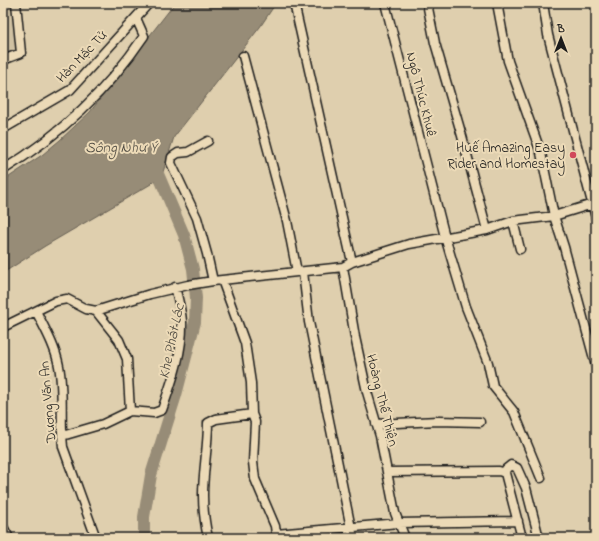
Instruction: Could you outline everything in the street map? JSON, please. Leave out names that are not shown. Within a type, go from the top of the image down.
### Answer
[{"type":"street","points":[[3,60],[21,53],[16,3]]},
{"type":"street","name":"Hàn Mặc Tử","points":[[3,129],[70,90],[149,3]]},
{"type":"street","points":[[294,3],[352,262]]},
{"type":"street","name":"Ngô Thúc Khuê","points":[[385,3],[445,237],[466,307],[488,363],[493,386],[514,412],[541,478]]},
{"type":"street","points":[[427,3],[435,43],[487,230]]},
{"type":"street","points":[[497,3],[508,61],[541,154],[554,216],[564,247],[596,366]]},
{"type":"street","points":[[543,3],[548,35],[594,204],[596,218]]},
{"type":"street","points":[[3,170],[43,144],[104,89],[128,60],[144,36],[136,18]]},
{"type":"street","points":[[243,56],[300,272],[311,335],[353,538]]},
{"type":"street","points":[[208,141],[188,152],[172,156],[171,163],[196,218],[207,254],[209,281]]},
{"type":"street","points":[[3,327],[56,301],[66,299],[96,311],[175,287],[209,281],[343,267],[352,262],[409,244],[487,230],[513,222],[554,216],[594,204]]},
{"type":"street","points":[[513,222],[520,249]]},
{"type":"street","name":"Hoàng Thế Thiện","points":[[343,267],[355,337],[387,472],[395,513],[405,538]]},
{"type":"street","points":[[222,280],[245,343],[251,383],[252,414],[255,422],[253,462],[255,479],[275,526],[276,536],[399,523],[518,521]]},
{"type":"street","points":[[62,436],[103,424],[130,411],[154,413],[162,410],[175,375],[179,358],[182,320],[175,287]]},
{"type":"street","points":[[96,311],[119,340],[127,359],[130,411]]},
{"type":"street","name":"Dương Văn An","points":[[36,312],[55,350],[62,388],[63,447],[96,538]]},
{"type":"street","points":[[208,538],[204,515],[203,494],[208,441],[208,423],[216,419],[252,414]]},
{"type":"street","points":[[376,424],[438,421],[480,422]]},
{"type":"street","points":[[522,538],[505,473],[506,469],[512,465],[517,468],[526,488],[539,538]]},
{"type":"street","points":[[387,472],[499,471],[505,473]]},
{"type":"street","points":[[3,527],[9,538]]},
{"type":"shaded area","points":[[3,3],[13,3],[18,51],[3,53]]},
{"type":"water","name":"Sông Như Ý","points":[[175,3],[276,3],[260,27],[174,137],[163,172],[151,184],[45,246],[3,273],[3,181],[42,155],[90,112]]},
{"type":"waterway","name":"Khe Phát Lác","points":[[144,538],[144,517],[151,475],[176,395],[195,322],[196,298],[193,269],[184,235],[153,162]]},
{"type":"place","name":"Huế Amazing Easy Rider and Homestay","points":[[573,155]]}]
